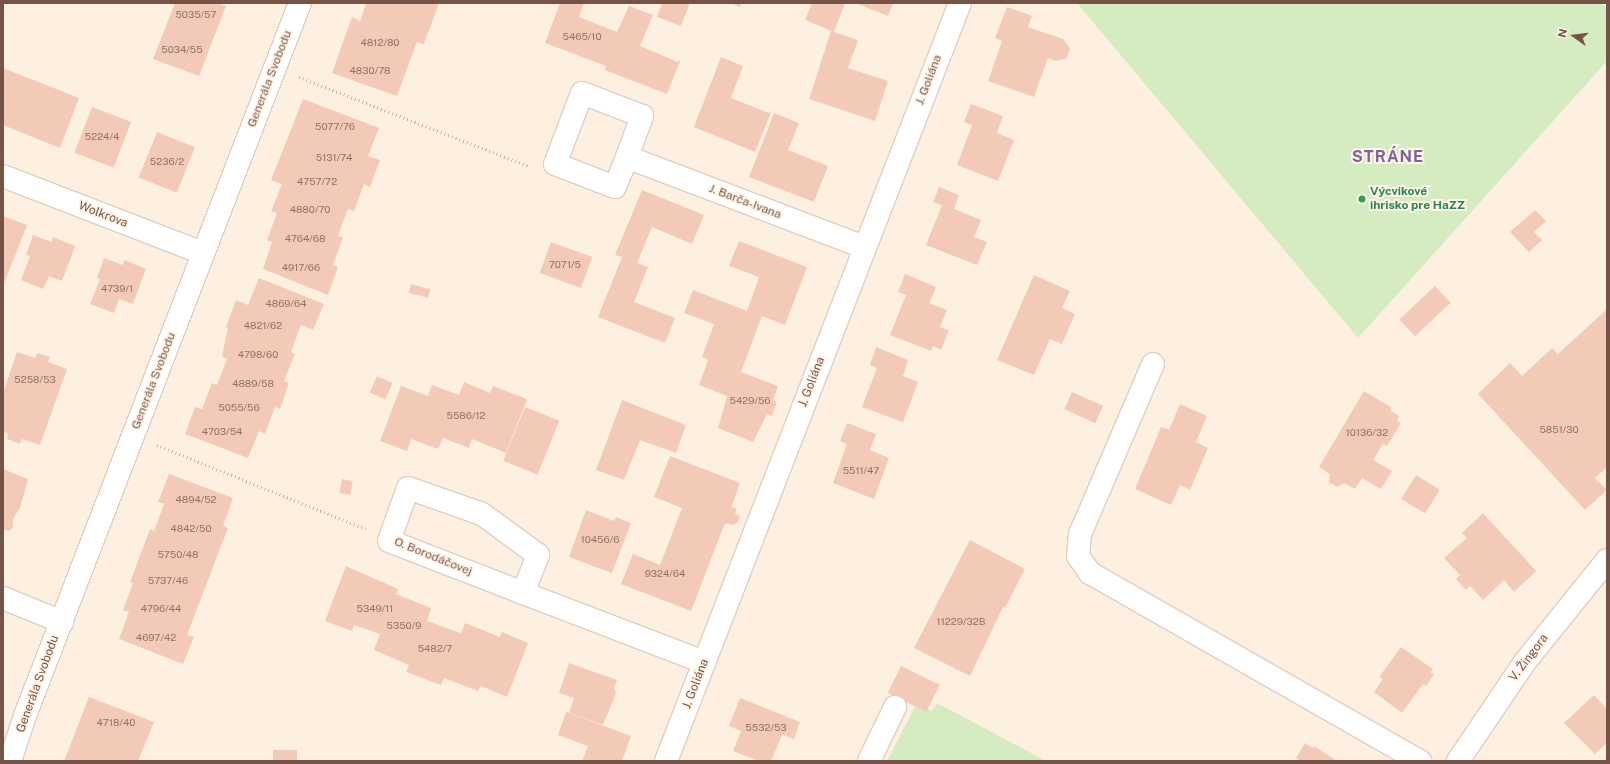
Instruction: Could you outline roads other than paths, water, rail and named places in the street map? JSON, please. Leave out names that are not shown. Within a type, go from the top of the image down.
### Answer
[{"type":"street","name":"Generála Svobodu","points":[[10,761],[203,253],[300,3]]},
{"type":"street","name":"J. Goliána","points":[[666,761],[864,247],[960,3]]},
{"type":"street","points":[[582,93],[642,116],[627,157],[615,187],[555,164],[582,93]]},
{"type":"street","name":"J. Barča-Ivana","points":[[627,157],[864,247]]},
{"type":"street","name":"Wolkrova","points":[[3,176],[203,253]]},
{"type":"street","points":[[1153,364],[1080,534],[1078,556],[1090,573],[1420,761]]},
{"type":"street","name":"O. Borodáčovej","points":[[523,593],[538,555],[482,514],[408,488],[389,541],[523,593],[704,662]]},
{"type":"street","name":"V. Žingora","points":[[1458,761],[1524,663],[1607,560]]},
{"type":"street","points":[[3,598],[62,622]]},
{"type":"street","points":[[869,761],[895,707]]},
{"type":"place","name":"Výcvikové ihrisko pre HaZZ","points":[[1362,199]]},
{"type":"district","name":"STRÁNE","points":[[1388,157]]}]
